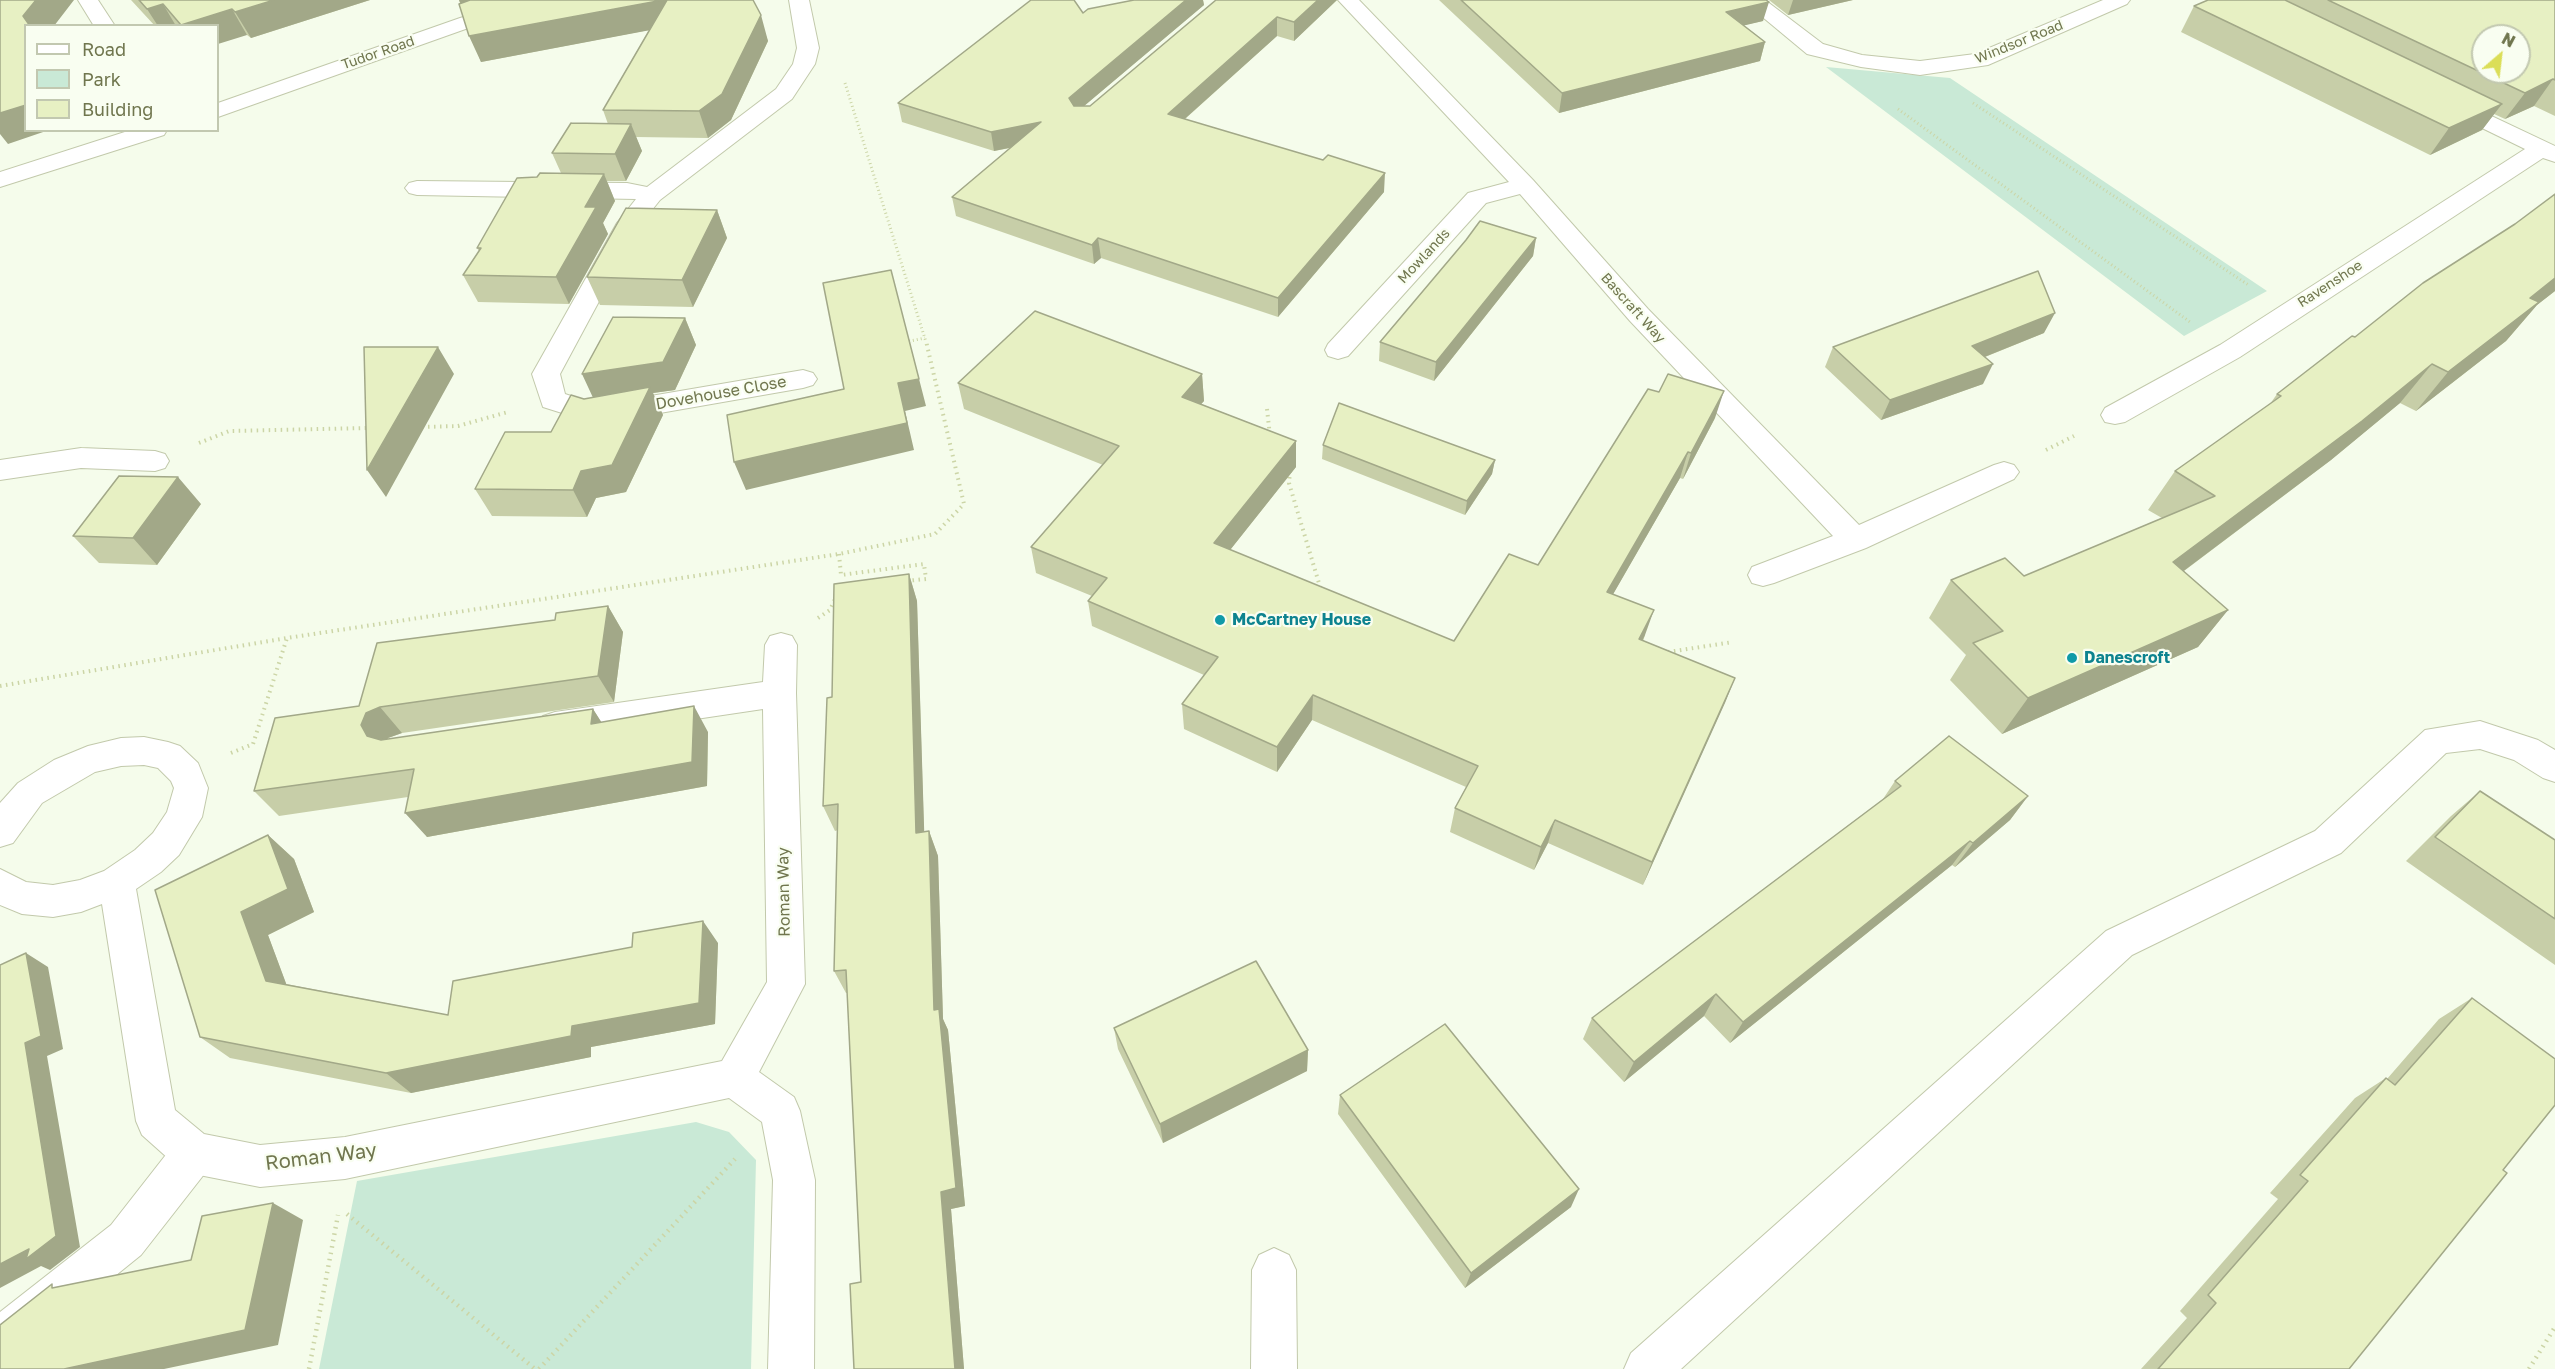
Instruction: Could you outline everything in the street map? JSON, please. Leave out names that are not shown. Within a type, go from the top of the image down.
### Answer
[{"type":"street","points":[[88,0],[104,24]]},
{"type":"street","name":"Tudor Road","points":[[219,110],[467,22],[540,0]]},
{"type":"street","points":[[553,400],[546,374],[629,223],[652,195],[784,94],[804,64],[808,48],[799,0]]},
{"type":"street","name":"Bascraft Way","points":[[1348,0],[1525,185],[1639,315],[1855,540]]},
{"type":"street","name":"Windsor Road","points":[[1752,0],[1815,49],[1861,60],[1920,68],[1980,60],[2120,0]]},
{"type":"street","name":"Ravenshoe","points":[[2427,92],[2548,152]]},
{"type":"street","points":[[0,180],[150,132]]},
{"type":"street","name":"Ravenshoe","points":[[2115,415],[2230,351],[2288,311],[2548,152]]},
{"type":"street","name":"Mowlands","points":[[1338,350],[1477,198],[1525,185]]},
{"type":"street","points":[[417,188],[627,190],[652,195]]},
{"type":"street","name":"Dovehouse Close","points":[[553,400],[597,415],[803,379]]},
{"type":"street","points":[[0,470],[81,458],[155,461]]},
{"type":"street","points":[[1763,575],[1855,540],[2004,472]]},
{"type":"street","name":"Roman Way","points":[[117,882],[156,1120],[194,1153],[260,1166],[345,1158],[734,1078],[786,984],[779,693],[781,645]]},
{"type":"street","points":[[520,731],[779,693]]},
{"type":"street","points":[[1647,1369],[2119,944],[2328,842],[2437,740],[2480,735],[2526,750],[2555,768]]},
{"type":"street","points":[[0,832],[16,808],[30,793],[66,770],[88,760],[121,752],[144,751],[168,756],[186,773],[191,788],[184,817],[166,844],[117,882],[81,896],[53,901],[22,898],[0,885]]},
{"type":"street","points":[[734,1078],[780,1111],[794,1180],[791,1369]]},
{"type":"street","points":[[0,1340],[126,1240],[194,1153]]},
{"type":"street","points":[[1274,1270],[1274,1369]]},
{"type":"path","points":[[0,686],[287,638],[839,554],[935,534],[964,504],[925,338],[837,56],[808,48]]},
{"type":"path","points":[[1920,68],[2288,311]]},
{"type":"path","points":[[1892,105],[2230,351]]},
{"type":"path","points":[[902,343],[925,338]]},
{"type":"path","points":[[413,427],[458,426],[553,400]]},
{"type":"path","points":[[1267,410],[1271,442]]},
{"type":"path","points":[[2004,472],[2115,415]]},
{"type":"path","points":[[155,461],[230,431],[378,428]]},
{"type":"path","points":[[1282,468],[1291,471],[1289,483],[1322,592]]},
{"type":"path","points":[[839,554],[841,575],[924,564],[927,579],[905,581]]},
{"type":"path","points":[[186,773],[253,744],[287,638]]},
{"type":"path","points":[[1667,652],[1733,642]]},
{"type":"path","points":[[309,1369],[339,1208],[537,1369],[780,1111]]},
{"type":"path","points":[[2529,1369],[2555,1327]]},
{"type":"green space","points":[[1826,67],[1950,78],[2267,291],[2184,336]]},
{"type":"green space","points":[[696,1122],[729,1132],[756,1160],[751,1369],[319,1369],[357,1181]]},
{"type":"building","points":[[0,0],[36,0],[23,16],[29,24],[24,24],[24,106],[0,113]]},
{"type":"building","points":[[139,0],[274,0],[235,12],[232,9],[184,24],[180,24],[163,4],[147,9]]},
{"type":"building","points":[[470,0],[663,0],[469,36],[459,4]]},
{"type":"building","points":[[667,0],[753,0],[761,15],[722,94],[699,111],[603,110]]},
{"type":"building","points":[[1031,0],[1074,0],[1083,13],[1088,9],[1134,0],[1186,0],[1069,98],[1074,106],[1090,106],[1216,0],[1318,0],[1294,22],[1277,17],[1168,114],[1323,160],[1328,155],[1385,173],[1278,298],[1098,238],[1092,245],[952,197],[1041,122],[991,132],[898,103]]},
{"type":"building","points":[[1461,0],[1766,0],[1769,2],[1726,12],[1765,42],[1562,93]]},
{"type":"building","points":[[2208,0],[2285,0],[2502,104],[2449,128],[2194,6]]},
{"type":"building","points":[[2328,0],[2555,0],[2555,80],[2525,93],[2506,84],[2531,84],[2531,24],[2471,24],[2471,68]]},
{"type":"building","points":[[571,123],[631,124],[615,154],[552,153]]},
{"type":"building","points":[[540,173],[604,174],[585,207],[596,207],[556,277],[463,275],[481,248],[477,248],[517,178],[537,177]]},
{"type":"building","points":[[2555,194],[2555,278],[2530,298],[2539,302],[2448,372],[2432,364],[2362,421],[2173,562],[2228,610],[2028,698],[1973,643],[2003,631],[1951,580],[2005,558],[2024,576],[2215,496],[2175,471],[2281,396],[2277,394],[2352,336],[2355,337],[2423,283],[2515,224]]},
{"type":"building","points":[[626,208],[717,210],[682,280],[587,277]]},
{"type":"building","points":[[1480,221],[1536,238],[1436,362],[1380,342],[1466,240]]},
{"type":"building","points":[[891,270],[919,379],[898,383],[907,423],[734,462],[727,415],[844,389],[823,283]]},
{"type":"building","points":[[2038,271],[2055,313],[1972,346],[1993,364],[1890,400],[1833,347]]},
{"type":"building","name":"McCartney House","points":[[1035,311],[1202,374],[1182,397],[1296,441],[1214,543],[1454,641],[1509,554],[1538,565],[1648,389],[1659,392],[1668,374],[1724,391],[1691,453],[1688,452],[1607,592],[1654,610],[1639,639],[1735,678],[1652,862],[1555,820],[1541,847],[1455,808],[1478,766],[1313,695],[1277,747],[1182,704],[1218,657],[1088,601],[1107,578],[1031,547],[1119,446],[958,383]]},
{"type":"building","points":[[613,317],[685,318],[663,362],[582,374]]},
{"type":"building","points":[[364,347],[438,347],[367,470]]},
{"type":"building","points":[[650,387],[612,465],[581,471],[573,490],[475,489],[505,432],[551,432],[571,395],[584,399]]},
{"type":"building","points":[[1339,403],[1495,460],[1467,501],[1323,445]]},
{"type":"building","points":[[119,476],[178,477],[133,538],[73,536]]},
{"type":"building","points":[[909,574],[916,833],[929,831],[934,1010],[939,1009],[956,1188],[941,1192],[955,1369],[854,1369],[850,1284],[861,1282],[846,970],[834,971],[838,804],[823,806],[827,698],[832,697],[834,584]]},
{"type":"building","points":[[608,606],[598,676],[380,707],[366,713],[361,725],[367,736],[381,740],[593,709],[591,724],[694,706],[692,762],[405,813],[414,769],[254,791],[275,718],[359,706],[377,643],[555,620],[556,613]]},
{"type":"building","points":[[1949,736],[2028,796],[1973,843],[1970,841],[1743,1022],[1716,994],[1634,1062],[1592,1018],[1901,786],[1895,781]]},
{"type":"building","points":[[2480,791],[2555,840],[2555,919],[2435,837]]},
{"type":"building","points":[[268,835],[288,889],[241,912],[266,981],[448,1015],[453,981],[632,947],[633,933],[703,921],[699,1003],[572,1026],[571,1036],[386,1073],[200,1037],[155,890]]},
{"type":"building","points":[[26,953],[41,1036],[25,1043],[56,1236],[26,1259],[29,1249],[0,1264],[0,965]]},
{"type":"building","points":[[1256,961],[1308,1050],[1160,1124],[1114,1028]]},
{"type":"building","points":[[2472,998],[2555,1059],[2555,1105],[2503,1170],[2507,1173],[2349,1369],[2158,1369],[2216,1303],[2208,1295],[2308,1181],[2300,1175],[2386,1078],[2395,1085]]},
{"type":"building","points":[[1445,1024],[1579,1189],[1471,1273],[1340,1095]]},
{"type":"building","points":[[273,1203],[245,1330],[64,1369],[0,1369],[0,1325],[52,1284],[52,1288],[191,1260],[202,1216]]},
{"type":"place","name":"McCartney House","points":[[1220,620]]},
{"type":"place","name":"Danescroft","points":[[2072,658]]}]
